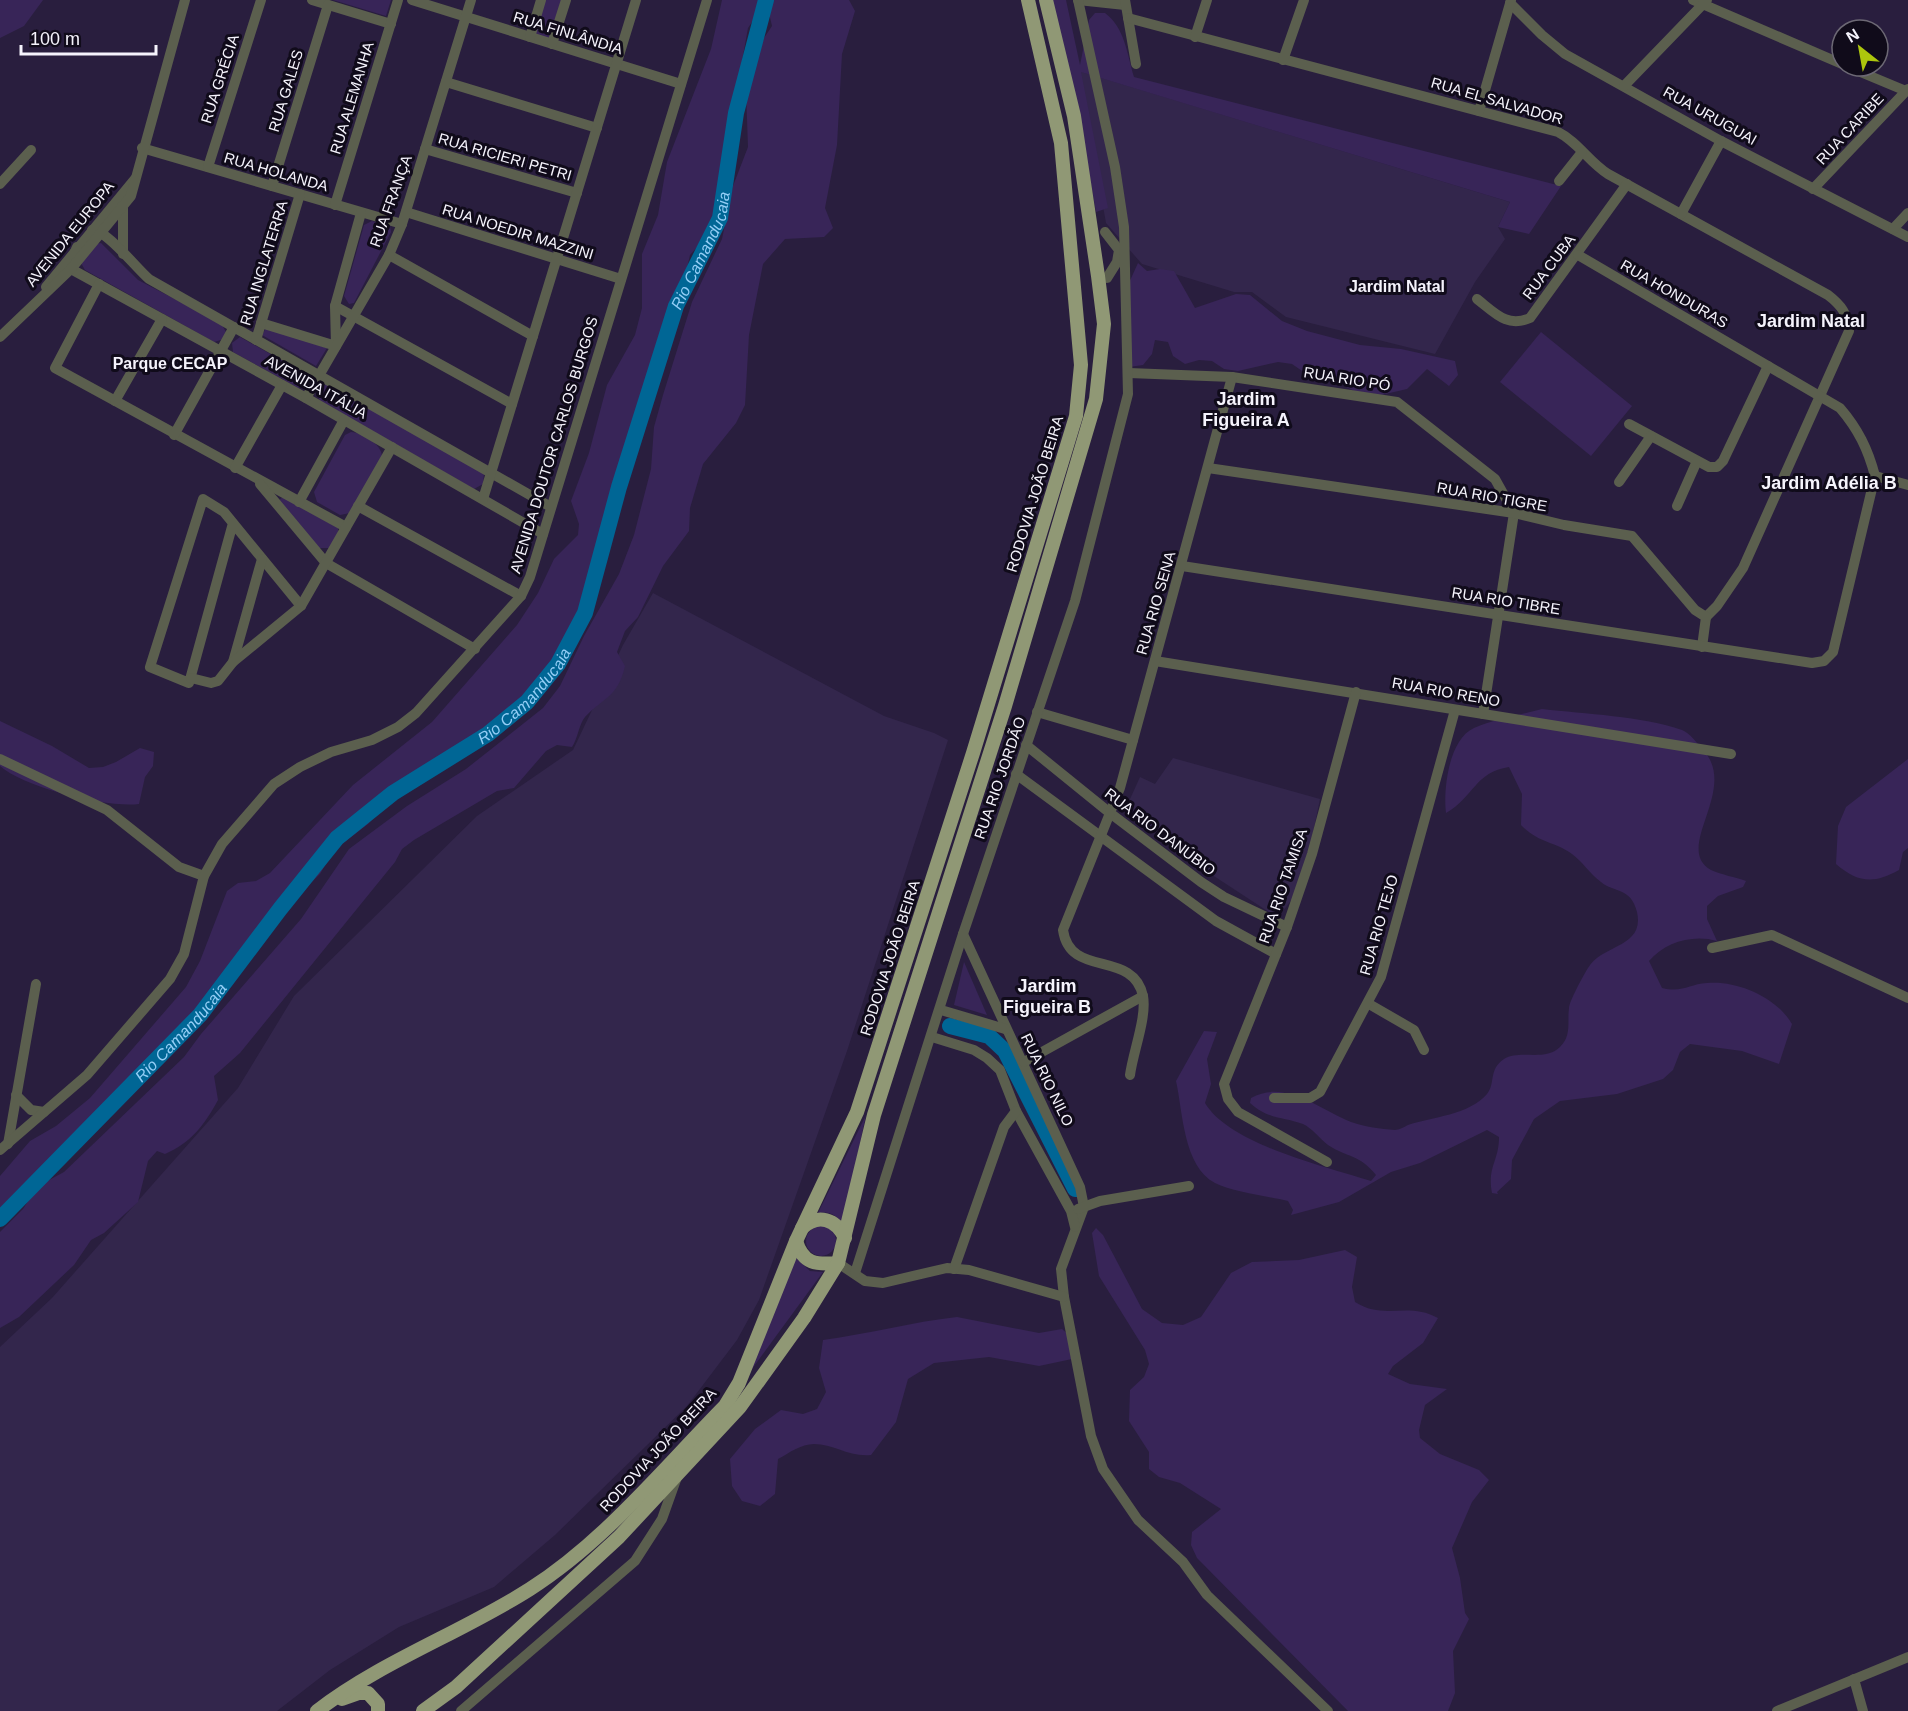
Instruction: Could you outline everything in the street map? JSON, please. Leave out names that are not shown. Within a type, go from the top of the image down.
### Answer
[{"type":"main road","name":"RODOVIA JOÃO BEIRA","points":[[319,1709],[362,1680],[531,1589],[610,1525],[724,1406],[739,1383],[799,1234],[857,1112],[973,753],[1076,416],[1081,365],[1074,270],[1057,117],[1028,0]]},
{"type":"main road","name":"RODOVIA JOÃO BEIRA","points":[[423,1711],[456,1687],[619,1537],[740,1407],[804,1318],[838,1263],[874,1115],[1005,706],[1096,399],[1104,324],[1099,233],[1046,0]]},
{"type":"main road","points":[[1071,242],[1099,233]]},
{"type":"main road","points":[[1074,270],[1103,277]]},
{"type":"main road","points":[[838,1263],[819,1265],[810,1263],[803,1257],[799,1234],[816,1219],[826,1219],[835,1223],[845,1238]]},
{"type":"main road","points":[[319,1709],[364,1693],[375,1700],[378,1711]]},
{"type":"street","name":"AVENIDA EUROPA","points":[[28,311],[77,247],[123,207],[131,196],[142,148],[185,0]]},
{"type":"street","name":"RUA GRÉCIA","points":[[208,167],[261,0]]},
{"type":"street","points":[[312,0],[390,24]]},
{"type":"street","name":"RUA ALEMANHA","points":[[335,205],[398,0]]},
{"type":"street","name":"RUA FINLÂNDIA","points":[[412,0],[681,84]]},
{"type":"street","name":"RUA FRANÇA","points":[[306,398],[388,255],[402,225],[471,0]]},
{"type":"street","points":[[530,37],[541,0]]},
{"type":"street","points":[[552,44],[566,0]]},
{"type":"street","points":[[483,498],[636,0]]},
{"type":"street","name":"AVENIDA DOUTOR CARLOS BURGOS","points":[[4,1147],[87,1075],[170,979],[187,945],[204,876],[222,844],[274,784],[300,767],[332,752],[372,740],[398,727],[416,713],[521,596],[543,534],[707,0]]},
{"type":"street","points":[[1078,0],[1125,2],[1136,64]]},
{"type":"street","name":"RUA RIO JORDÃO","points":[[855,1273],[941,1010],[963,934],[1075,601],[1128,394],[1130,373],[1124,227],[1115,167],[1078,0]]},
{"type":"street","points":[[1195,37],[1207,0]]},
{"type":"street","points":[[1283,60],[1304,0]]},
{"type":"street","points":[[1479,111],[1511,2]]},
{"type":"street","name":"RUA URUGUAI","points":[[1511,2],[1542,35],[1565,54],[1721,141],[1908,237]]},
{"type":"street","points":[[1624,86],[1701,2],[1830,59]]},
{"type":"street","name":"RUA GALES","points":[[272,186],[328,5]]},
{"type":"street","name":"RUA EL SALVADOR","points":[[1128,18],[1558,132],[1571,139],[1594,165],[1828,295],[1840,304],[1848,317],[1849,331],[1819,395]]},
{"type":"street","points":[[1876,78],[1907,90]]},
{"type":"street","points":[[446,82],[597,128]]},
{"type":"street","name":"RUA CARIBE","points":[[1814,189],[1907,90]]},
{"type":"street","points":[[1681,214],[1721,141]]},
{"type":"street","name":"RUA HOLANDA","points":[[142,148],[402,225]]},
{"type":"street","name":"RUA RICIERI PETRI","points":[[425,149],[577,193]]},
{"type":"street","points":[[0,184],[31,150]]},
{"type":"street","points":[[1559,181],[1582,152]]},
{"type":"street","name":"AVENIDA EUROPA","points":[[0,337],[71,269],[137,176]]},
{"type":"street","name":"RUA CUBA","points":[[1477,299],[1505,321],[1518,323],[1530,318],[1578,255],[1627,184]]},
{"type":"street","name":"RUA INGLATERRA","points":[[256,340],[300,194]]},
{"type":"street","points":[[123,207],[123,254]]},
{"type":"street","name":"RUA NOEDIR MAZZINI","points":[[406,212],[621,279]]},
{"type":"street","points":[[261,323],[336,346],[335,306],[361,213]]},
{"type":"street","points":[[1893,229],[1908,213]]},
{"type":"street","points":[[1099,233],[1124,227]]},
{"type":"street","name":"AVENIDA ITÁLIA","points":[[97,231],[149,279],[551,507]]},
{"type":"street","points":[[1099,233],[1119,250],[1117,262],[1103,277],[1126,284]]},
{"type":"street","points":[[71,269],[70,263],[77,247]]},
{"type":"street","points":[[388,255],[533,336]]},
{"type":"street","name":"RUA HONDURAS","points":[[1578,255],[1840,408],[1855,425],[1869,450],[1875,476]]},
{"type":"street","name":"AVENIDA ITÁLIA","points":[[71,269],[306,398],[543,534]]},
{"type":"street","points":[[99,285],[55,368],[256,480],[346,527]]},
{"type":"street","points":[[335,306],[512,404]]},
{"type":"street","points":[[115,401],[162,319]]},
{"type":"street","points":[[174,435],[234,327]]},
{"type":"street","points":[[1629,424],[1708,467],[1717,467],[1728,452],[1768,366]]},
{"type":"street","name":"RUA RIO PÓ","points":[[1130,373],[1232,377],[1397,402],[1495,479],[1514,513]]},
{"type":"street","name":"RUA RIO SENA","points":[[1143,996],[1136,982],[1126,973],[1113,966],[1077,956],[1065,944],[1063,930],[1110,813],[1133,740],[1232,377]]},
{"type":"street","points":[[235,468],[282,385]]},
{"type":"street","points":[[1702,647],[1706,617],[1717,606],[1743,568],[1819,395]]},
{"type":"street","points":[[299,502],[344,420]]},
{"type":"street","points":[[1619,482],[1651,436]]},
{"type":"street","points":[[190,678],[218,681],[233,662],[301,606],[392,447]]},
{"type":"street","points":[[1677,506],[1697,461]]},
{"type":"street","name":"RUA RIO TIGRE","points":[[1208,468],[1514,513],[1564,525],[1632,536],[1695,610],[1706,617]]},
{"type":"street","points":[[1875,476],[1908,485]]},
{"type":"street","name":"RUA RIO TIBRE","points":[[1182,566],[1812,663],[1824,661],[1833,652],[1875,476]]},
{"type":"street","points":[[256,480],[326,563],[475,649]]},
{"type":"street","points":[[233,523],[189,683],[150,667],[203,499],[224,512],[301,606]]},
{"type":"street","points":[[358,506],[521,596]]},
{"type":"street","points":[[1483,714],[1514,513]]},
{"type":"street","points":[[233,662],[262,560]]},
{"type":"street","name":"RUA RIO RENO","points":[[1155,661],[1731,754]]},
{"type":"street","name":"RUA RIO TAMISA","points":[[1327,1162],[1238,1112],[1228,1100],[1224,1084],[1287,927],[1312,854],[1356,692]]},
{"type":"street","name":"RUA RIO TEJO","points":[[1274,1098],[1310,1098],[1320,1092],[1369,1004],[1381,977],[1455,710]]},
{"type":"street","points":[[1037,712],[1133,740]]},
{"type":"street","name":"RUA RIO DANÚBIO","points":[[1026,744],[1110,813],[1216,892],[1287,927]]},
{"type":"street","points":[[0,759],[107,810],[179,867],[204,876]]},
{"type":"street","points":[[1016,774],[1216,921],[1276,954]]},
{"type":"street","points":[[963,934],[1005,1029]]},
{"type":"street","points":[[1712,948],[1772,935],[1908,998]]},
{"type":"street","points":[[4,1147],[36,984]]},
{"type":"street","points":[[1024,1062],[1143,996]]},
{"type":"street","points":[[1130,1074],[1142,1018],[1143,996]]},
{"type":"street","points":[[1369,1004],[1414,1030],[1424,1050]]},
{"type":"street","name":"RUA RIO NILO","points":[[941,1010],[1005,1029],[1024,1062],[1080,1187],[1084,1207]]},
{"type":"street","points":[[932,1037],[987,1058],[1000,1070],[1016,1111],[1071,1211],[1076,1227]]},
{"type":"street","points":[[16,1095],[31,1110],[44,1112]]},
{"type":"street","points":[[954,1269],[1004,1127],[1016,1111]]},
{"type":"street","points":[[1071,1211],[1100,1201],[1189,1186]]},
{"type":"street","points":[[1084,1207],[1061,1269],[1064,1297],[1091,1436],[1103,1469],[1138,1520],[1183,1562],[1207,1595],[1328,1711]]},
{"type":"street","points":[[838,1263],[864,1281],[883,1283],[954,1269],[969,1270],[1064,1297]]},
{"type":"street","points":[[461,1711],[635,1561],[662,1519],[679,1472]]},
{"type":"street","points":[[1777,1711],[1908,1657]]},
{"type":"street","points":[[1854,1679],[1863,1711]]},
{"type":"shaded area","points":[[0,0],[43,0],[24,26],[0,38]]},
{"type":"shaded area","points":[[333,0],[391,0],[386,16]]},
{"type":"shaded area","points":[[545,0],[563,0],[550,40],[534,35]]},
{"type":"shaded area","points":[[722,0],[849,0],[855,11],[842,54],[837,145],[825,208],[833,228],[824,237],[785,239],[763,264],[749,335],[745,405],[736,423],[703,464],[690,508],[689,531],[663,566],[638,617],[625,631],[617,652],[625,666],[618,684],[610,696],[585,717],[572,747],[557,745],[546,751],[514,788],[497,791],[402,849],[395,862],[240,1053],[214,1076],[218,1100],[202,1125],[174,1150],[165,1154],[157,1151],[148,1161],[138,1202],[104,1233],[91,1240],[74,1265],[19,1317],[0,1328],[0,1232],[23,1209],[38,1186],[64,1172],[184,1057],[201,1034],[301,919],[349,849],[407,806],[466,769],[543,708],[560,686],[584,636],[619,574],[634,535],[651,469],[654,427],[663,395],[692,302],[722,239],[733,186],[748,147],[746,91],[764,38],[772,26],[769,13],[756,16],[748,28],[723,166],[719,208],[699,245],[690,255],[683,285],[628,436],[621,477],[601,544],[595,585],[567,648],[525,708],[514,718],[457,758],[397,793],[368,824],[334,850],[320,874],[259,933],[230,981],[197,1025],[177,1045],[154,1060],[125,1091],[91,1118],[0,1215],[0,1176],[30,1141],[56,1126],[90,1098],[186,987],[200,961],[227,891],[238,883],[256,881],[270,873],[353,785],[432,722],[517,625],[538,593],[554,559],[578,535],[579,524],[571,501],[589,453],[607,385],[635,335],[642,308],[642,254],[658,215],[667,162],[711,49]]},
{"type":"shaded area","points":[[1051,0],[1066,0],[1080,65],[1089,20],[1095,13],[1105,13],[1112,19],[1121,34],[1134,77],[1561,186],[1529,234],[1498,227],[1510,202],[1081,72],[1108,208],[1096,212],[1083,139]]},
{"type":"shaded area","points":[[1079,71],[1510,202],[1498,227],[1505,239],[1475,282],[1435,354],[1286,317],[1252,292],[1234,292],[1142,264],[1106,223]]},
{"type":"shaded area","points":[[372,221],[390,226],[391,232],[354,303],[349,304],[344,296],[364,225]]},
{"type":"shaded area","points":[[101,243],[138,280],[221,323],[227,334],[224,339],[214,342],[85,270],[81,263],[95,244]]},
{"type":"shaded area","points":[[1138,263],[1147,271],[1160,269],[1174,271],[1195,308],[1236,294],[1250,295],[1282,321],[1307,331],[1360,345],[1401,349],[1455,361],[1458,375],[1449,386],[1427,369],[1407,389],[1381,395],[1354,391],[1341,384],[1314,379],[1292,364],[1278,362],[1238,371],[1224,369],[1212,361],[1199,360],[1185,364],[1173,356],[1168,342],[1155,340],[1152,354],[1143,365],[1129,367],[1128,285]]},
{"type":"shaded area","points":[[266,328],[327,348],[316,366],[262,335]]},
{"type":"shaded area","points":[[1541,332],[1632,406],[1591,456],[1500,382]]},
{"type":"shaded area","points":[[240,337],[308,375],[308,383],[298,388],[233,352],[232,343]]},
{"type":"shaded area","points":[[323,385],[328,385],[484,473],[483,484],[474,489],[320,401],[316,392]]},
{"type":"shaded area","points":[[351,432],[361,434],[371,440],[378,447],[382,456],[350,513],[340,515],[317,502],[314,492],[345,435]]},
{"type":"shaded area","points":[[283,497],[338,528],[338,535],[330,548],[318,548],[279,500]]},
{"type":"shaded area","points":[[653,593],[884,716],[948,740],[847,1051],[759,1300],[737,1340],[687,1406],[555,1535],[494,1587],[399,1627],[330,1670],[277,1711],[0,1711],[0,1347],[52,1298],[238,1088],[294,996],[477,816],[573,750],[623,645]]},
{"type":"shaded area","points":[[1542,709],[1595,714],[1666,725],[1685,731],[1702,749],[1712,764],[1714,781],[1712,799],[1701,832],[1699,847],[1701,860],[1711,870],[1746,881],[1743,887],[1718,896],[1707,906],[1707,919],[1717,941],[1698,938],[1680,941],[1663,949],[1649,961],[1662,988],[1681,989],[1707,983],[1731,984],[1756,993],[1777,1006],[1792,1024],[1779,1064],[1742,1051],[1690,1044],[1680,1052],[1673,1070],[1663,1079],[1617,1094],[1560,1101],[1534,1119],[1512,1160],[1511,1179],[1497,1192],[1498,1194],[1492,1193],[1491,1177],[1499,1137],[1487,1130],[1420,1163],[1391,1172],[1339,1202],[1291,1215],[1293,1210],[1288,1201],[1215,1183],[1204,1175],[1190,1151],[1176,1081],[1204,1031],[1217,1032],[1207,1059],[1211,1084],[1205,1103],[1217,1118],[1235,1131],[1280,1152],[1371,1181],[1376,1175],[1364,1163],[1328,1145],[1303,1124],[1263,1112],[1250,1103],[1251,1098],[1263,1093],[1289,1094],[1351,1122],[1373,1128],[1397,1130],[1470,1107],[1490,1090],[1494,1072],[1504,1059],[1517,1055],[1547,1054],[1564,1042],[1568,1033],[1570,1005],[1588,968],[1594,960],[1621,945],[1635,933],[1638,924],[1634,904],[1626,894],[1601,882],[1572,854],[1540,839],[1521,825],[1522,794],[1509,767],[1489,774],[1446,813],[1445,803],[1447,778],[1453,753],[1465,734],[1490,722]]},
{"type":"shaded area","points":[[0,721],[52,746],[89,768],[103,767],[116,762],[140,748],[154,752],[153,766],[145,777],[139,804],[88,800],[47,789],[12,774],[0,766]]},
{"type":"shaded area","points":[[1173,758],[1320,799],[1308,857],[1294,897],[1282,912],[1272,914],[1197,865],[1126,808],[1140,777],[1155,784]]},
{"type":"shaded area","points":[[1908,759],[1908,848],[1903,852],[1899,870],[1874,879],[1852,875],[1836,864],[1838,826],[1846,807]]},
{"type":"shaded area","points":[[964,962],[987,1015],[954,1005]]},
{"type":"shaded area","points":[[866,1115],[843,1223],[832,1214],[818,1213]]},
{"type":"shaded area","points":[[821,1226],[832,1230],[836,1241],[832,1252],[821,1256],[810,1252],[806,1241],[810,1230]]},
{"type":"shaded area","points":[[1096,1228],[1103,1235],[1142,1309],[1162,1323],[1183,1325],[1201,1317],[1231,1273],[1252,1262],[1299,1260],[1345,1250],[1357,1257],[1352,1287],[1355,1302],[1376,1310],[1416,1311],[1438,1318],[1423,1343],[1393,1366],[1388,1374],[1410,1384],[1447,1389],[1425,1405],[1419,1430],[1420,1438],[1440,1454],[1479,1470],[1489,1480],[1472,1502],[1452,1548],[1460,1578],[1465,1613],[1469,1619],[1453,1651],[1455,1693],[1448,1711],[1348,1711],[1197,1558],[1191,1545],[1192,1532],[1221,1509],[1180,1483],[1159,1477],[1149,1469],[1149,1452],[1129,1421],[1130,1390],[1144,1377],[1149,1364],[1145,1350],[1099,1276],[1092,1233]]},
{"type":"shaded area","points":[[796,1258],[810,1271],[823,1272],[749,1373]]},
{"type":"shaded area","points":[[957,1317],[1039,1333],[1062,1329],[1070,1336],[1072,1359],[1039,1366],[989,1357],[934,1363],[908,1379],[896,1422],[871,1455],[855,1454],[814,1444],[795,1449],[778,1459],[775,1494],[760,1506],[742,1501],[732,1486],[730,1459],[755,1429],[781,1410],[803,1414],[817,1409],[826,1392],[819,1368],[823,1340]]},
{"type":"waterway","name":"Rio Camanducaia","points":[[0,1219],[200,1015],[337,838],[393,793],[488,734],[527,702],[558,664],[585,613],[619,487],[676,306],[720,218],[736,113],[766,0]]},
{"type":"waterway","points":[[950,1026],[989,1036],[1005,1051],[1075,1189]]},
{"type":"district","name":"Jardim Natal","points":[[1397,286]]},
{"type":"district","name":"Jardim Natal","points":[[1811,321]]},
{"type":"district","name":"Parque CECAP","points":[[170,363]]},
{"type":"district","name":"Jardim Figueira A","points":[[1246,409]]},
{"type":"district","name":"Jardim Adélia B","points":[[1829,483]]},
{"type":"district","name":"Jardim Figueira B","points":[[1047,996]]}]
